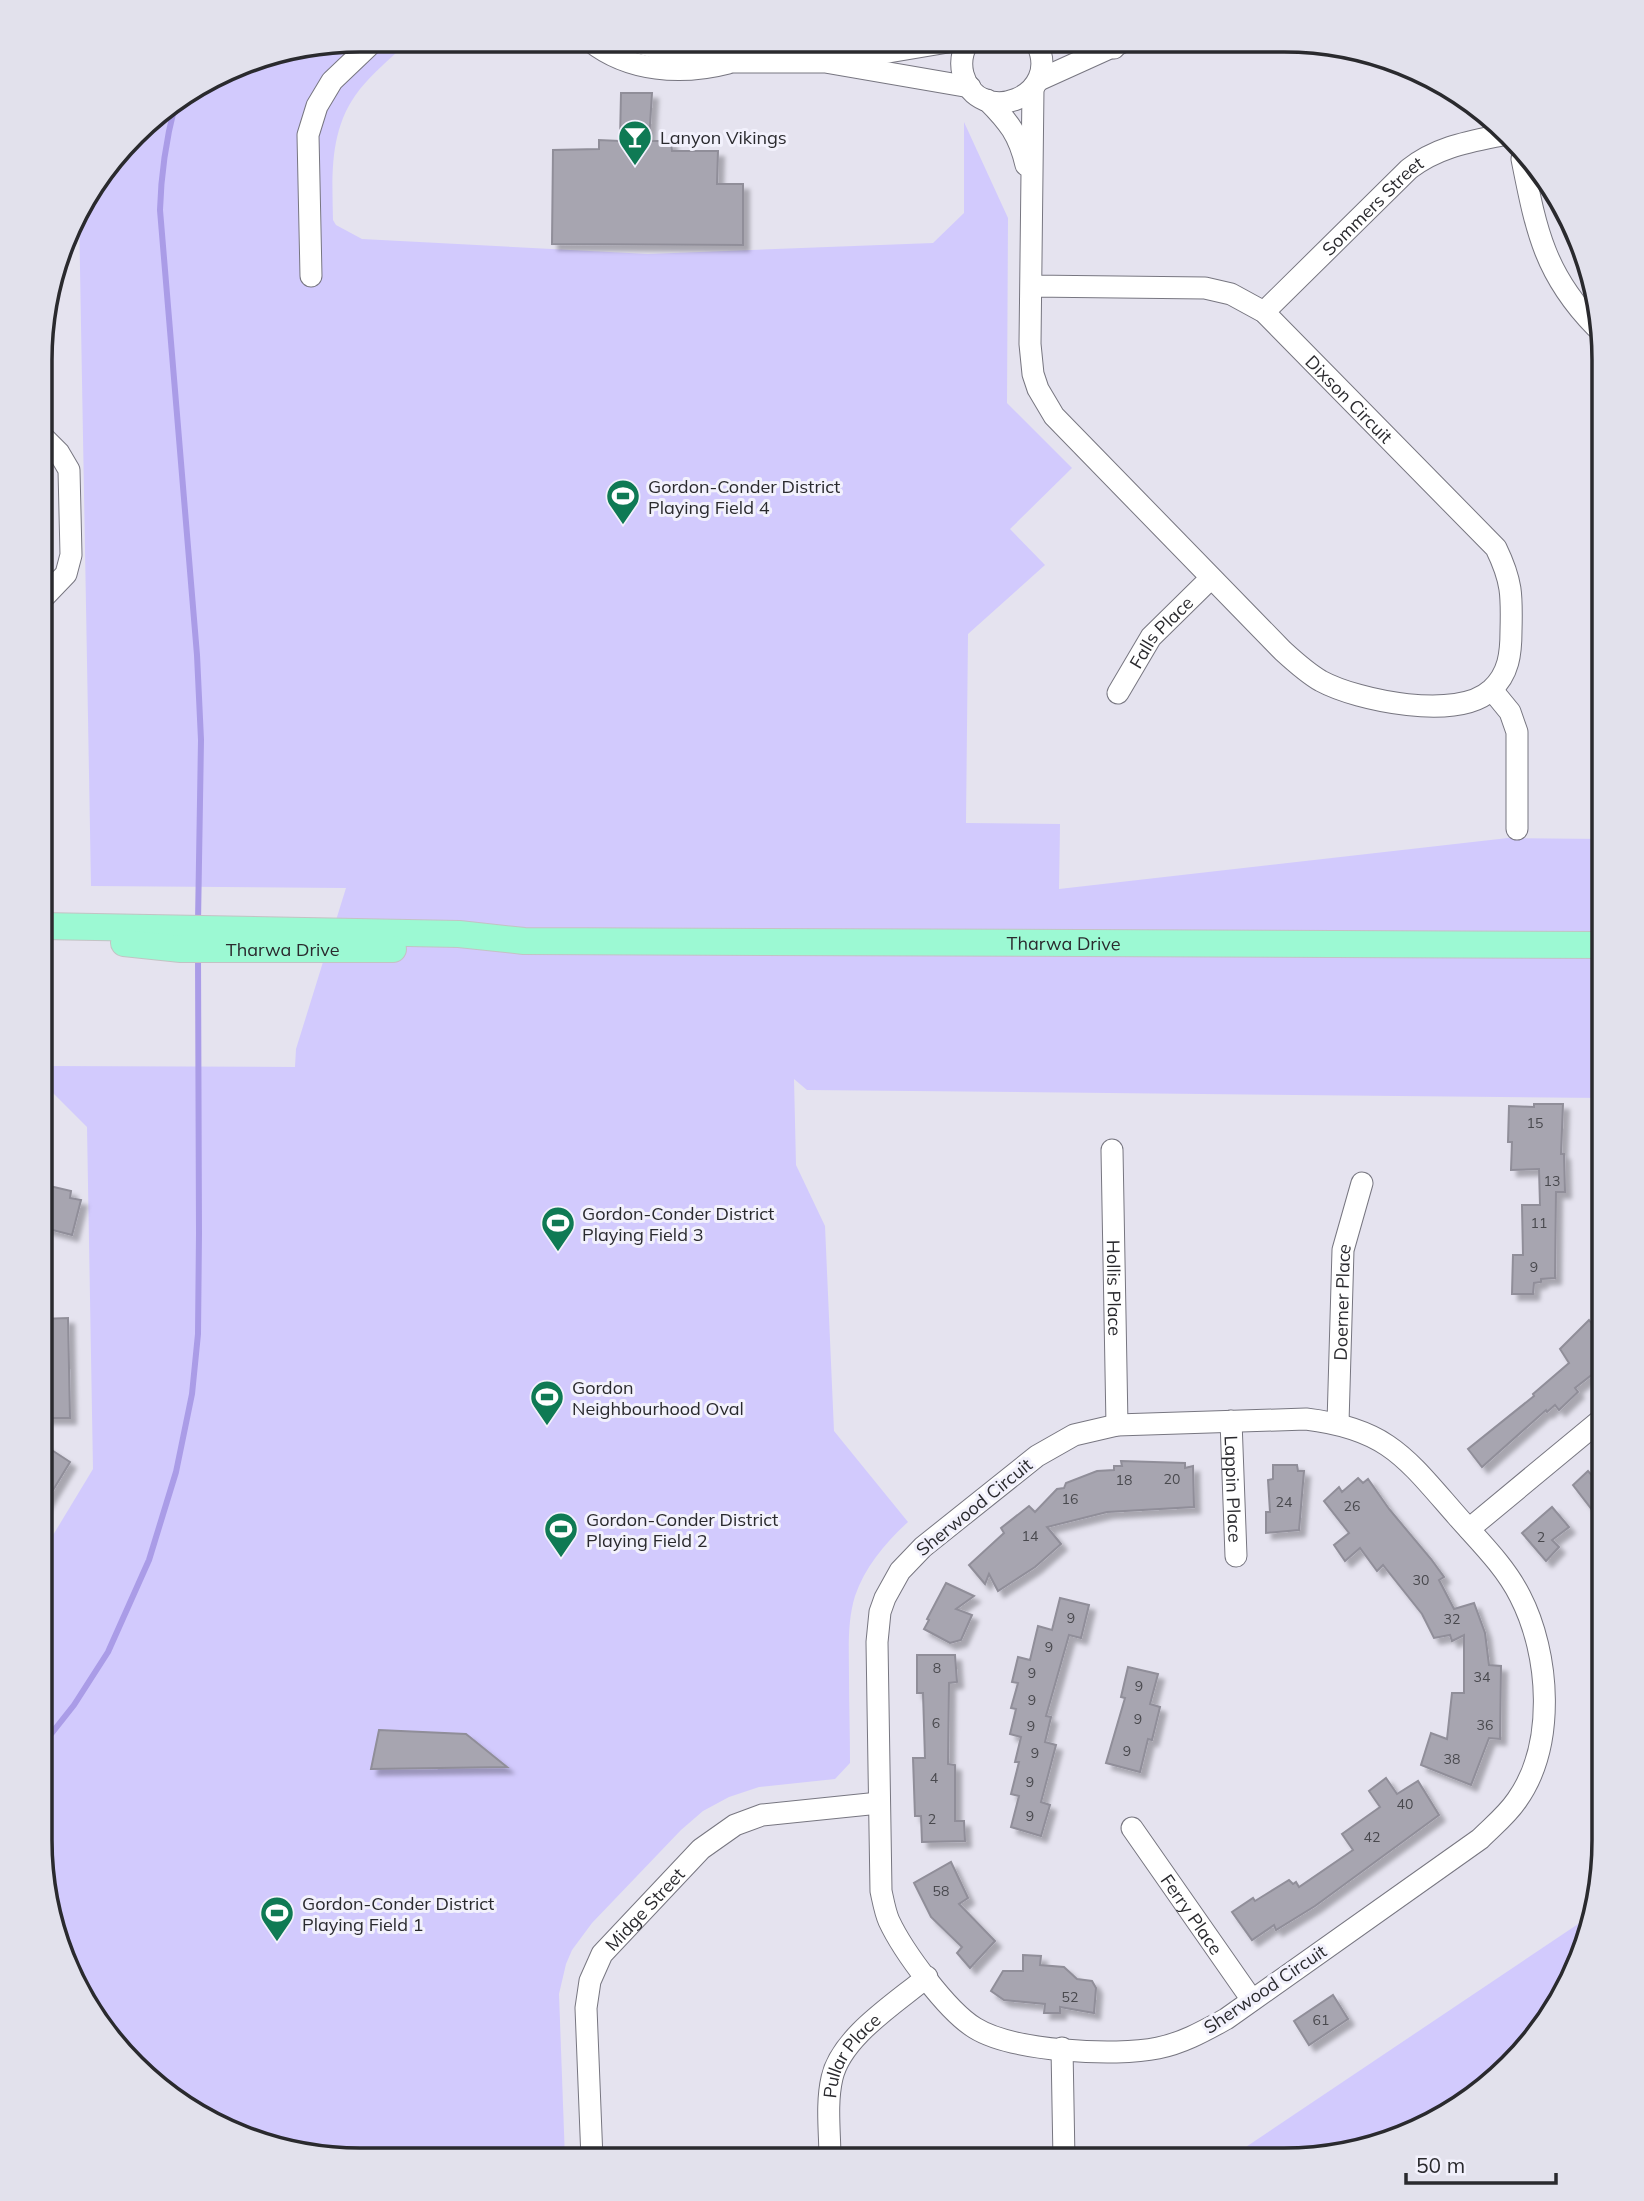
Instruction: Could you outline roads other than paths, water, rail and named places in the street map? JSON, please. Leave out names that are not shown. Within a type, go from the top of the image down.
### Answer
[{"type":"main road","name":"Tharwa Drive","points":[[52,927],[148,935],[181,950],[242,939],[459,949],[524,941],[1592,945]]},
{"type":"main road","name":"Tharwa Drive","points":[[52,942],[148,935]]},
{"type":"street","points":[[311,276],[307,135],[317,106],[332,81],[362,52]]},
{"type":"street","points":[[606,52],[635,64],[667,70],[700,70],[734,62],[825,62],[886,52]]},
{"type":"street","points":[[686,52],[734,62]]},
{"type":"street","points":[[964,52],[962,68],[970,87]]},
{"type":"street","points":[[1040,52],[1042,59],[1036,84],[1031,184],[1030,344],[1038,389],[1054,416],[1283,651],[1308,673],[1356,696],[1410,705],[1460,705],[1478,700],[1492,690],[1510,712],[1517,732],[1517,829]]},
{"type":"street","points":[[987,100],[1007,103],[1017,100],[1036,84],[1104,52]]},
{"type":"street","points":[[825,62],[970,87],[1004,117],[1020,142],[1031,184]]},
{"type":"street","name":"Sommers Street","points":[[1264,312],[1424,157],[1454,145],[1495,137]]},
{"type":"street","points":[[1523,166],[1545,254],[1564,289],[1589,318]]},
{"type":"street","name":"Dixson Circuit","points":[[1031,286],[1205,288],[1231,294],[1264,312],[1496,548],[1508,573],[1510,587],[1511,655],[1504,674],[1492,690]]},
{"type":"street","points":[[52,446],[69,470],[71,555],[66,574],[52,589]]},
{"type":"street","name":"Falls Place","points":[[1118,693],[1151,637],[1211,578]]},
{"type":"street","name":"Hollis Place","points":[[1112,1150],[1117,1425]]},
{"type":"street","name":"Doerner Place","points":[[1338,1423],[1343,1250],[1362,1183]]},
{"type":"street","name":"Sherwood Circuit","points":[[1306,1419],[1338,1423],[1382,1441],[1407,1460],[1469,1529],[1496,1560],[1519,1594],[1535,1632],[1543,1671],[1542,1735],[1535,1768],[1518,1799],[1480,1839],[1252,2000],[1194,2037],[1157,2048],[1106,2052],[1032,2046],[1002,2040],[975,2028],[953,2010],[927,1978],[904,1947],[889,1920],[881,1891],[877,1642],[880,1612],[885,1598],[900,1570],[923,1547],[1037,1456],[1074,1435],[1117,1425],[1231,1421],[1306,1419]]},
{"type":"street","name":"Lappin Place","points":[[1231,1421],[1236,1556]]},
{"type":"street","points":[[1469,1529],[1592,1428]]},
{"type":"street","name":"Midge Street","points":[[592,2148],[586,2008],[590,1981],[602,1954],[701,1849],[735,1825],[762,1815],[879,1803]]},
{"type":"street","name":"Ferry Place","points":[[1132,1828],[1252,2000]]},
{"type":"street","name":"Pullar Place","points":[[831,2148],[830,2090],[832,2076],[843,2052],[862,2030],[927,1978]]},
{"type":"street","points":[[1062,2048],[1064,2148]]},
{"type":"waterway","points":[[172,117],[164,157],[160,210],[197,655],[201,740],[198,922]]},
{"type":"waterway","points":[[52,1733],[74,1705],[108,1652],[149,1560],[176,1472],[192,1394],[198,1334],[198,954]]},
{"type":"place","name":"Lanyon Vikings","points":[[635,167]]},
{"type":"place","name":"Gordon-Conder District Playing Field 4","points":[[623,526]]},
{"type":"place","name":"Gordon-Conder District Playing Field 3","points":[[558,1253]]},
{"type":"place","name":"Gordon Neighbourhood Oval","points":[[547,1427]]},
{"type":"place","name":"Gordon-Conder District Playing Field 2","points":[[561,1559]]},
{"type":"place","name":"Gordon-Conder District Playing Field 1","points":[[277,1943]]}]
